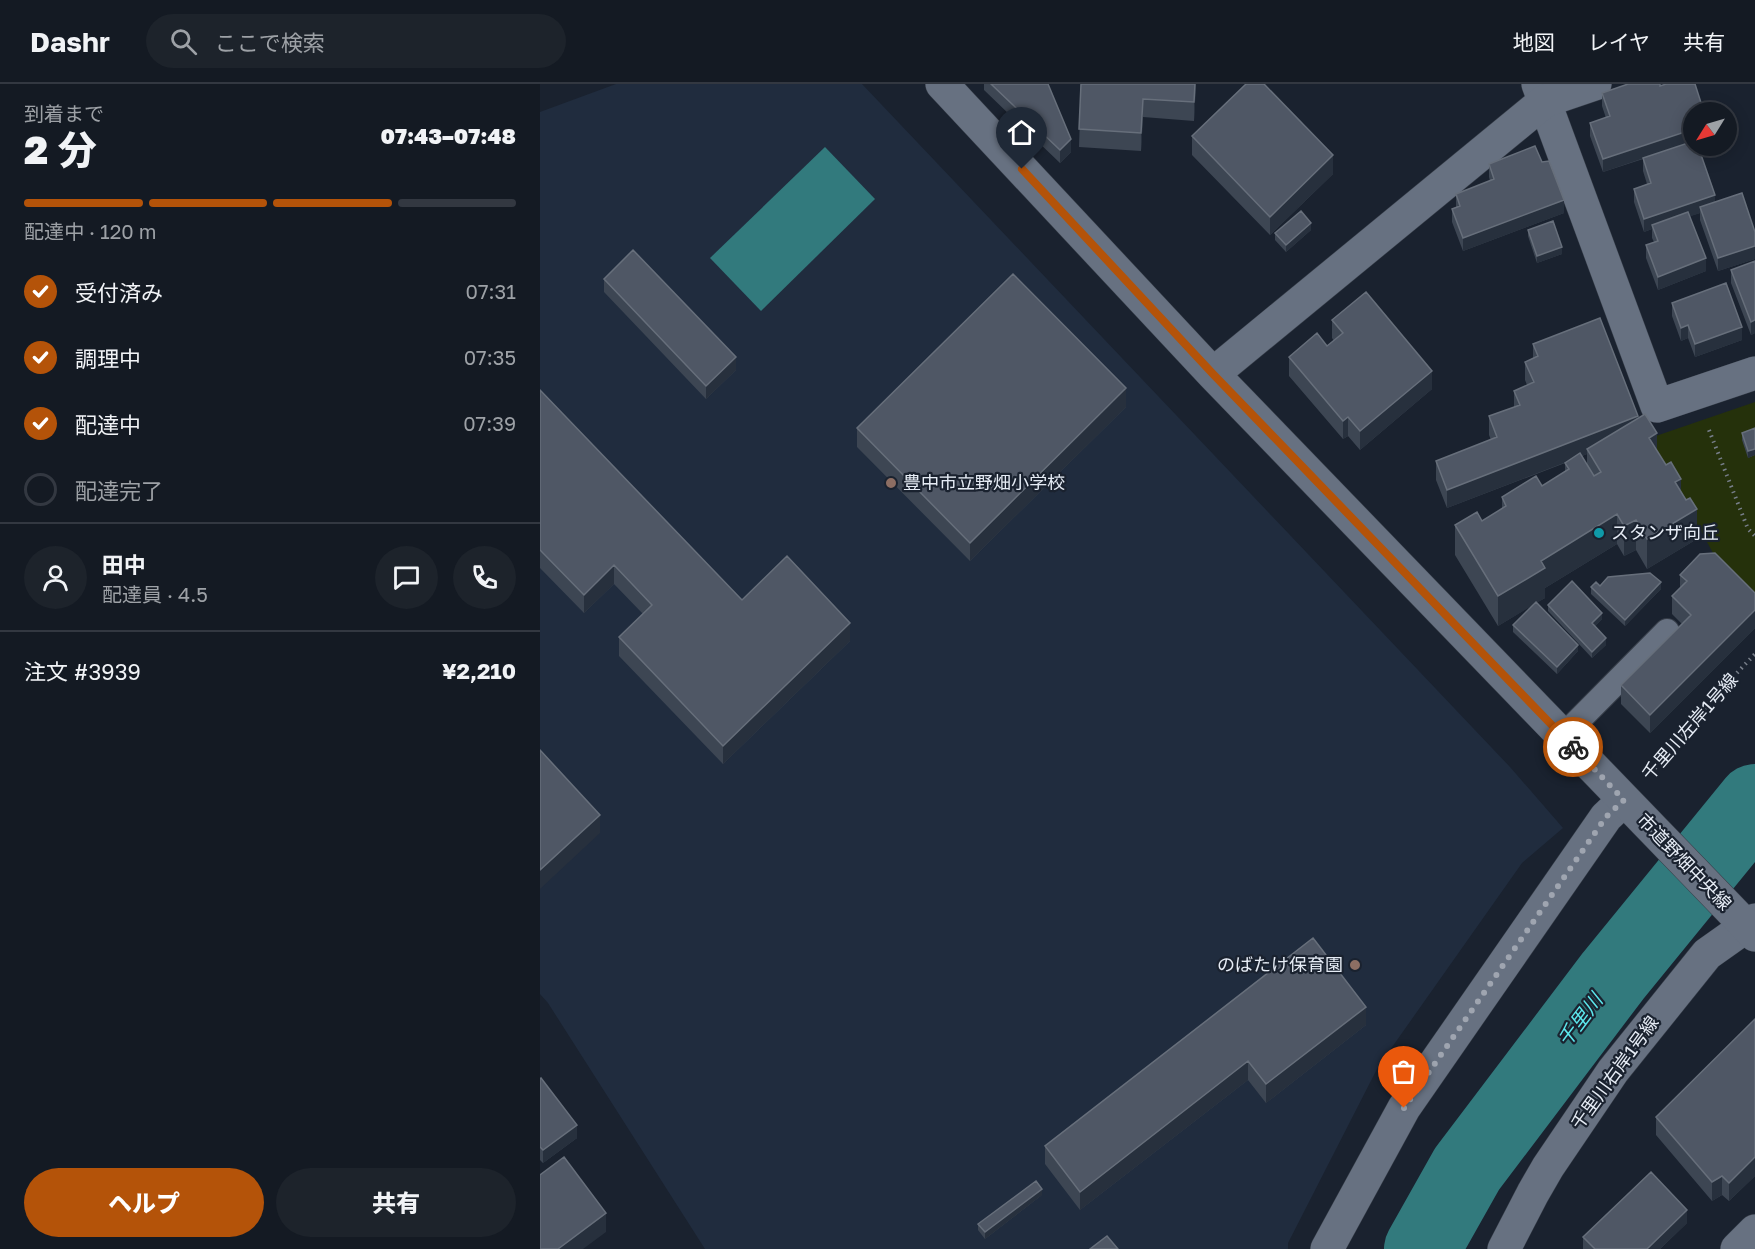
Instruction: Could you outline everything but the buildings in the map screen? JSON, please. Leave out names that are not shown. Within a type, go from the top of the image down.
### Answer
[{"type":"street","name":"市道野畑中央線","points":[[942,84],[1213,374],[1630,806],[1747,923]]},
{"type":"street","points":[[1213,374],[1542,93],[1595,84]]},
{"type":"street","points":[[1542,93],[1656,406],[1755,373]]},
{"type":"street","points":[[1327,1249],[1404,1108],[1606,817],[1630,806]]},
{"type":"street","name":"千里川右岸1号線","points":[[1504,1249],[1548,1167],[1613,1071],[1707,954],[1747,923]]},
{"type":"street","points":[[1737,1249],[1755,1232]]},
{"type":"lane","points":[[1563,736],[1667,631]]},
{"type":"path","points":[[1695,393],[1748,529],[1755,536]]},
{"type":"path","name":"千里川左岸1号線","points":[[1630,806],[1647,778],[1715,696],[1755,654]]},
{"type":"shaded area","name":"豊中市立野畑小学校","points":[[616,84],[862,84],[1510,767],[1563,828],[1522,863],[1378,1067],[1288,1243],[1288,1249],[705,1249],[548,1003],[540,994],[540,112]]},
{"type":"shaded area","points":[[825,147],[875,199],[761,311],[710,258]]},
{"type":"shaded area","points":[[1755,402],[1755,607],[1713,553],[1650,438]]},
{"type":"waterway","name":"千里川","points":[[1422,1249],[1467,1169],[1613,976],[1755,802]]},
{"type":"way so far","points":[[1404,1108],[1606,817],[1624,800],[1573,747]]},
{"type":"place","name":"豊中市立野畑小学校","points":[[891,483]]},
{"type":"place","name":"スタンザ向丘","points":[[1599,533]]},
{"type":"place","name":"のばたけ保育園","points":[[1355,965]]},
{"type":"route","points":[[1022,169],[1213,374],[1573,747]]}]
